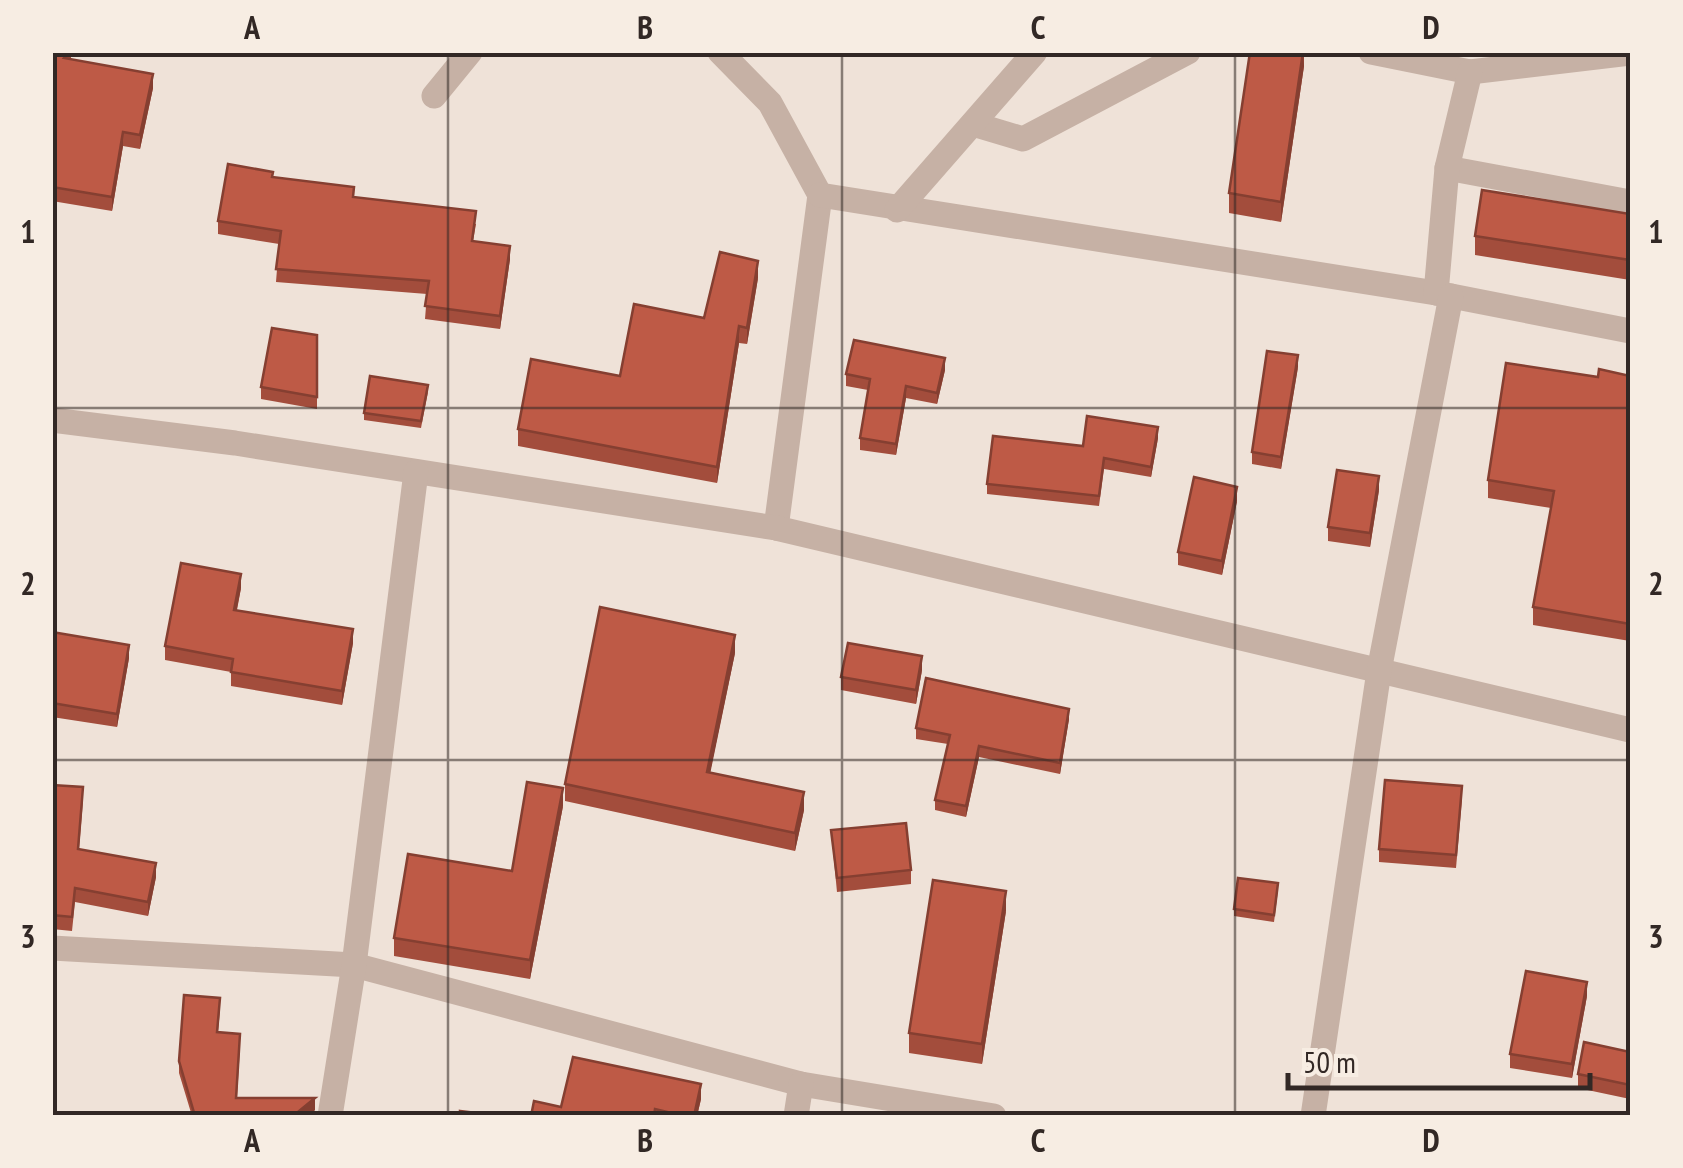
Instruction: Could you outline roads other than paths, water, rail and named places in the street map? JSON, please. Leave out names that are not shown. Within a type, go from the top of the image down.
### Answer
[{"type":"street","points":[[434,96],[470,52]]},
{"type":"street","points":[[720,52],[770,103],[820,195],[776,528]]},
{"type":"street","points":[[897,210],[1035,52]]},
{"type":"street","points":[[973,124],[1022,139],[1188,52]]},
{"type":"street","points":[[1371,52],[1470,72],[1630,53]]},
{"type":"street","points":[[1313,1116],[1379,671],[1444,294],[1447,168],[1470,72]]},
{"type":"street","points":[[1447,168],[1630,202]]},
{"type":"street","points":[[820,195],[1444,294],[1630,332]]},
{"type":"street","points":[[52,420],[776,528],[1630,730]]},
{"type":"street","points":[[330,1116],[354,965],[416,472]]},
{"type":"street","points":[[52,948],[354,965],[801,1084],[994,1116]]},
{"type":"street","points":[[796,1116],[801,1084]]}]
